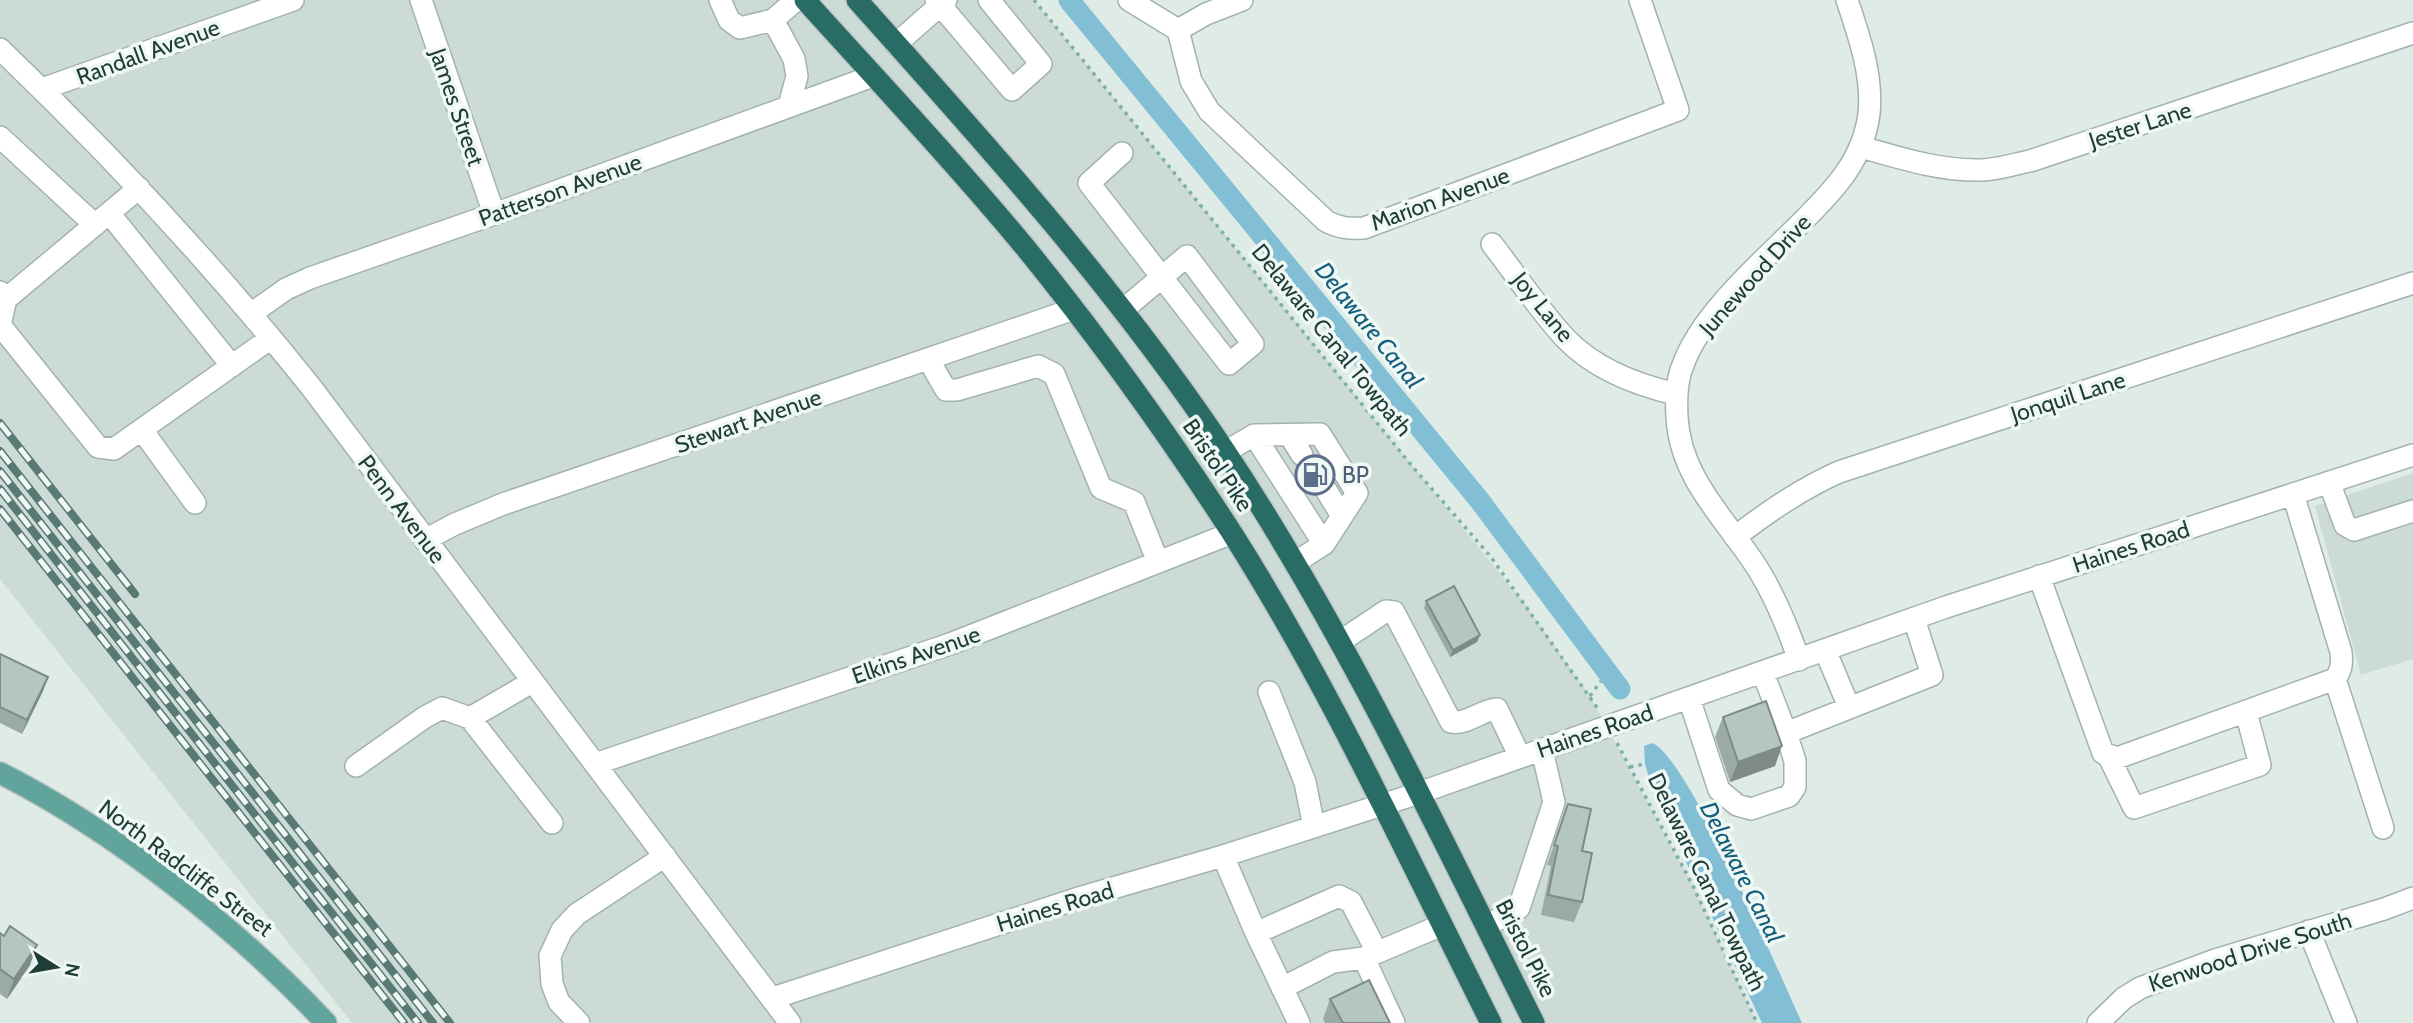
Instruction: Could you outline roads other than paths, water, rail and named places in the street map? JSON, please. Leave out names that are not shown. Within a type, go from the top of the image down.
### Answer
[{"type":"highway","name":"Bristol Pike","points":[[804,0],[1022,244],[1074,309],[1164,431],[1232,533],[1314,673],[1491,1023]]},
{"type":"highway","name":"Bristol Pike","points":[[857,0],[1052,219],[1124,309],[1225,452],[1296,562],[1341,640],[1534,1023]]},
{"type":"main road","name":"North Radcliffe Street","points":[[0,774],[69,813],[138,859],[204,910],[263,961],[326,1023]]},
{"type":"street","name":"Randall Avenue","points":[[42,89],[293,0]]},
{"type":"street","name":"James Street","points":[[421,0],[494,214]]},
{"type":"street","points":[[720,0],[729,20],[740,28],[773,20],[796,0]]},
{"type":"street","points":[[896,44],[941,2],[1012,90],[1041,64],[989,0]]},
{"type":"street","points":[[1129,0],[1178,30],[1206,14],[1242,0]]},
{"type":"street","name":"Marion Avenue","points":[[1178,30],[1191,80],[1209,111],[1326,221],[1338,227],[1364,229],[1678,110],[1640,0]]},
{"type":"street","name":"Junewood Drive","points":[[1799,660],[1777,602],[1735,537],[1704,496],[1689,466],[1676,420],[1676,394],[1683,364],[1714,313],[1835,190],[1848,173],[1861,147],[1869,113],[1869,89],[1862,46],[1847,0]]},
{"type":"street","points":[[773,20],[794,59],[797,76],[789,106]]},
{"type":"street","name":"Jester Lane","points":[[1861,147],[1909,161],[1961,170],[1984,170],[2030,161],[2413,33]]},
{"type":"street","name":"Penn Avenue","points":[[0,49],[139,188],[252,313],[790,1023]]},
{"type":"street","name":"Patterson Avenue","points":[[252,313],[286,289],[310,278],[873,76]]},
{"type":"street","points":[[0,137],[102,219],[232,366]]},
{"type":"street","points":[[1122,153],[1089,183],[1163,277],[1229,364],[1253,344],[1187,257],[1163,277],[1124,309]]},
{"type":"street","points":[[139,188],[3,295],[0,325],[98,447],[114,449],[271,338]]},
{"type":"street","name":"Joy Lane","points":[[1492,244],[1566,338],[1584,355],[1604,368],[1647,387],[1676,394]]},
{"type":"street","name":"Jonquil Lane","points":[[1735,537],[1782,502],[1813,483],[1839,472],[2413,283]]},
{"type":"street","name":"Stewart Avenue","points":[[425,540],[455,523],[503,505],[1074,309]]},
{"type":"street","points":[[928,359],[946,390],[957,390],[1038,366],[1054,374],[1101,488],[1134,502],[1158,562]]},
{"type":"street","points":[[142,430],[195,503]]},
{"type":"street","points":[[1225,452],[1254,435],[1320,434],[1357,493],[1324,544],[1296,562]]},
{"type":"street","points":[[1254,435],[1324,544]]},
{"type":"street","points":[[1290,436],[1302,455]]},
{"type":"street","name":"Haines Road","points":[[773,998],[1082,897],[1223,856],[1419,793],[2039,576],[2413,455]]},
{"type":"street","points":[[2329,482],[2345,525],[2354,530],[2413,511]]},
{"type":"street","points":[[1326,490],[1342,516]]},
{"type":"street","points":[[2293,494],[2341,652],[2342,664],[2335,679],[2384,828]]},
{"type":"street","name":"Elkins Avenue","points":[[595,764],[950,644],[1232,533]]},
{"type":"street","points":[[2039,576],[2103,752],[2109,757],[2134,808],[2260,765],[2246,712]]},
{"type":"street","points":[[1341,640],[1386,611],[1394,612],[1451,722],[1458,723],[1497,709],[1520,757]]},
{"type":"street","points":[[1786,733],[1933,675],[1914,619]]},
{"type":"street","points":[[1825,650],[1849,707]]},
{"type":"street","points":[[1689,698],[1719,790],[1737,805],[1751,809],[1789,796],[1795,787],[1797,774],[1786,733],[1763,673]]},
{"type":"street","points":[[2109,757],[2117,758],[2335,679]]},
{"type":"street","points":[[470,718],[533,682]]},
{"type":"street","points":[[1269,692],[1305,782],[1314,827]]},
{"type":"street","points":[[356,766],[425,716],[442,708],[470,718],[552,823]]},
{"type":"street","points":[[1486,926],[1519,908],[1555,802],[1542,750]]},
{"type":"street","points":[[579,1023],[559,1002],[552,984],[550,956],[562,930],[577,914],[665,856]]},
{"type":"street","points":[[1223,856],[1299,1023]]},
{"type":"street","points":[[1256,933],[1339,896],[1351,902],[1394,1023]]},
{"type":"street","name":"Kenwood Drive South","points":[[2098,1023],[2124,998],[2140,988],[2215,960],[2413,898]]},
{"type":"street","points":[[1282,988],[1333,962],[1371,955],[1442,925]]},
{"type":"street","points":[[2309,930],[2346,1023]]},
{"type":"water","points":[[1652,743],[1668,757],[1710,825],[1802,1023],[1762,1023],[1653,792],[1645,764],[1644,746]]},
{"type":"waterway","name":"Delaware Canal","points":[[1069,0],[1480,501],[1620,689]]},
{"type":"tunnel","points":[[1302,455],[1326,490]]},
{"type":"railway","points":[[0,423],[135,594]]},
{"type":"railway","points":[[0,451],[450,1023]]},
{"type":"railway","points":[[0,471],[433,1023]]},
{"type":"railway","points":[[0,489],[418,1023]]},
{"type":"railway","points":[[0,509],[404,1023]]},
{"type":"place","name":"BP","points":[[1315,475]]}]
